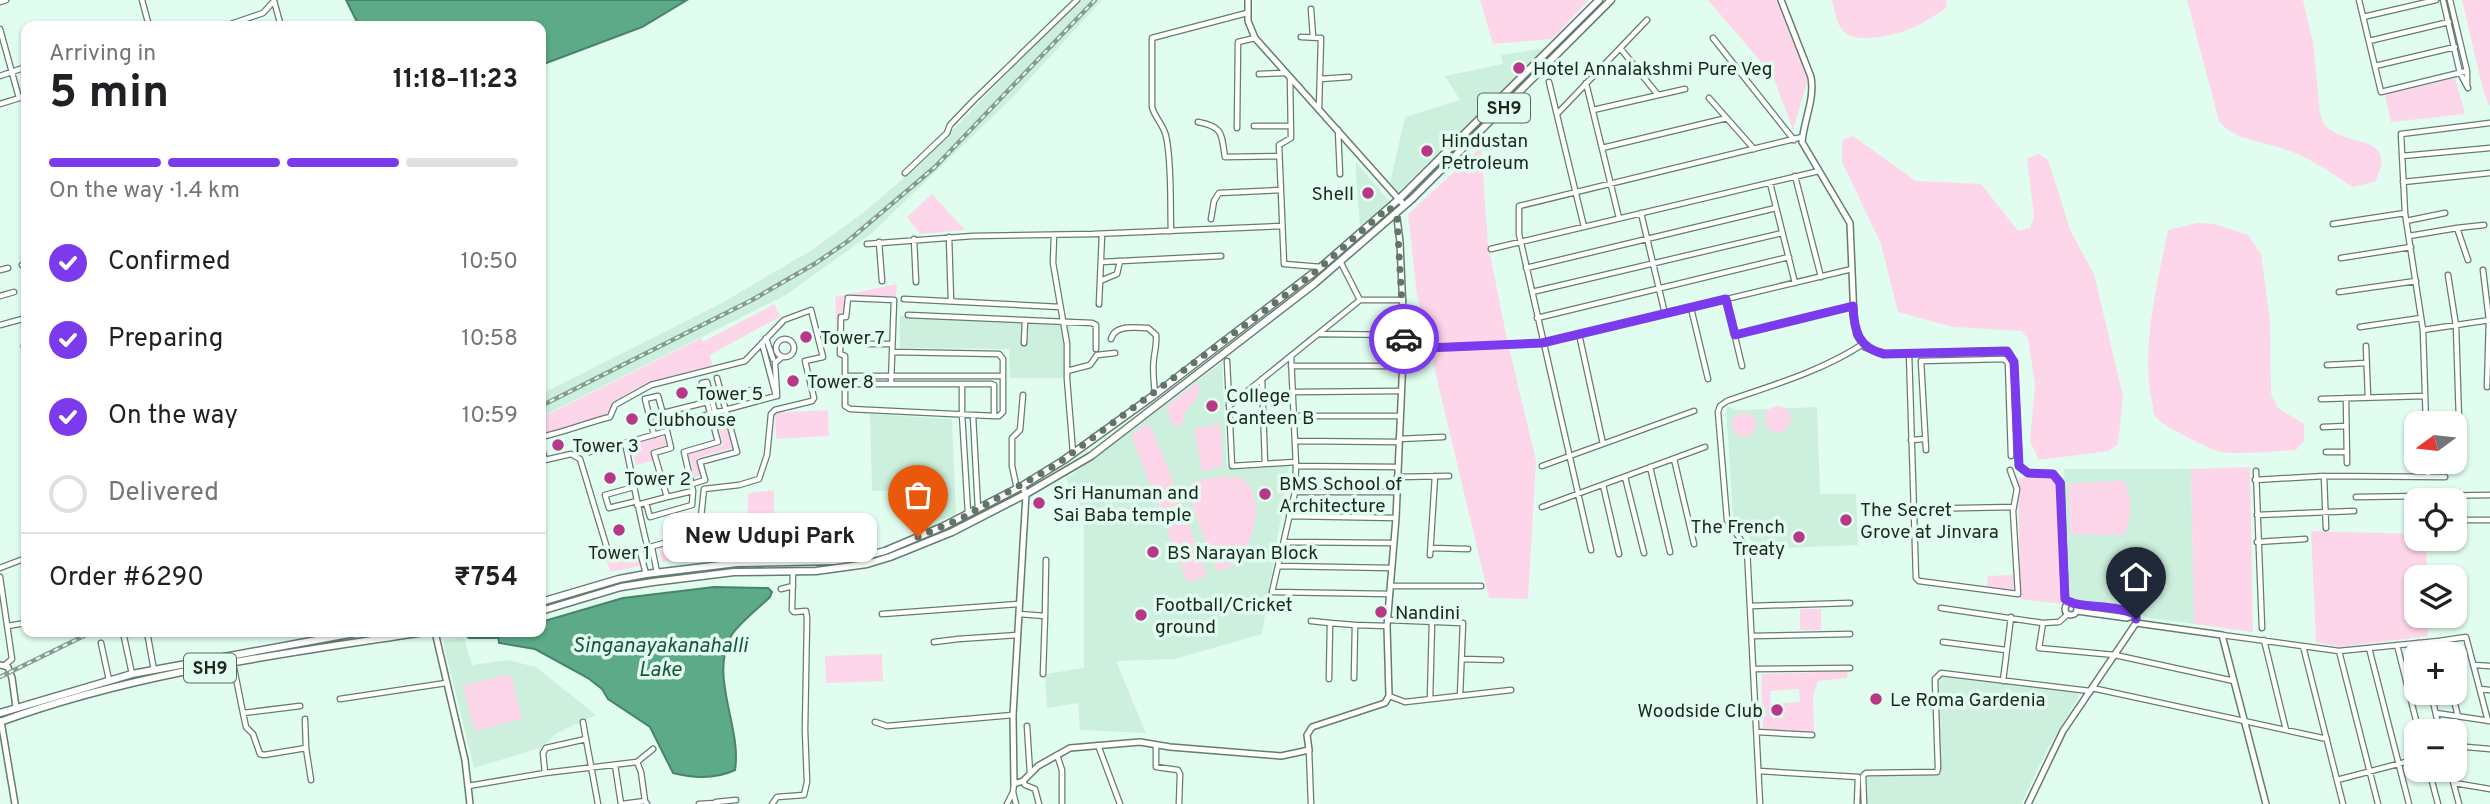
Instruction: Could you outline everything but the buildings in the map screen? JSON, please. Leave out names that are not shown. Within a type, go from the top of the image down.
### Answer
[{"type":"main road","name":"SH9","points":[[546,610],[631,585],[734,572],[835,569],[890,557],[951,532],[1026,494],[1091,456],[1246,338],[1340,261],[1599,0]]},
{"type":"main road","name":"SH9","points":[[546,601],[619,579],[657,572],[737,563],[834,561],[861,557],[904,544],[1019,487],[1073,453],[1155,394],[1392,210],[1404,205],[1611,0]]},
{"type":"main road","name":"SH9","points":[[0,713],[132,674],[330,637]]},
{"type":"main road","name":"SH9","points":[[0,721],[110,687],[233,663],[393,637]]},
{"type":"main road","points":[[271,647],[273,656]]},
{"type":"street","points":[[0,2],[6,0]]},
{"type":"street","points":[[142,0],[147,21]]},
{"type":"street","points":[[905,173],[947,133],[950,125],[974,100],[1077,0]]},
{"type":"street","points":[[1248,0],[1247,13],[1255,37],[1404,205]]},
{"type":"street","points":[[1781,0],[1814,90],[1802,142],[1850,223],[1853,306],[1857,335],[1863,344],[1884,354],[2007,351],[2014,360],[2011,456]]},
{"type":"street","points":[[2359,0],[2381,92],[2467,71]]},
{"type":"street","points":[[2363,17],[2436,0]]},
{"type":"street","points":[[2444,0],[2460,73],[2468,88],[2467,71],[2449,0]]},
{"type":"street","points":[[240,21],[263,13],[274,1]]},
{"type":"street","points":[[274,1],[280,21]]},
{"type":"street","points":[[1311,9],[1313,37]]},
{"type":"street","points":[[1171,231],[1167,140],[1163,124],[1155,116],[1152,107],[1152,38],[1247,13]]},
{"type":"street","points":[[1557,114],[1647,20]]},
{"type":"street","points":[[2369,41],[2449,22]]},
{"type":"street","points":[[0,29],[19,98],[0,104]]},
{"type":"street","points":[[1237,128],[1238,42],[1255,37]]},
{"type":"street","points":[[1301,37],[1321,38],[1319,108]]},
{"type":"street","points":[[1713,38],[1794,140]]},
{"type":"street","points":[[2375,66],[2455,47]]},
{"type":"street","points":[[1620,48],[1658,95]]},
{"type":"street","points":[[0,76],[21,69]]},
{"type":"street","points":[[1259,74],[1289,74]]},
{"type":"street","points":[[1289,74],[1291,138],[1279,145],[1284,264],[1321,267]]},
{"type":"street","points":[[1320,79],[1349,77]]},
{"type":"street","points":[[1549,82],[1584,227]]},
{"type":"street","points":[[1586,83],[1619,219]]},
{"type":"street","points":[[1593,110],[1685,89]]},
{"type":"street","points":[[1709,98],[1754,149]]},
{"type":"street","points":[[1602,148],[1727,118]]},
{"type":"street","points":[[1198,122],[1215,125],[1221,132],[1225,157],[1279,156]]},
{"type":"street","points":[[2426,411],[2423,330],[2404,213],[2401,134],[2490,123]]},
{"type":"street","points":[[1254,125],[1289,126]]},
{"type":"street","points":[[1338,130],[1340,174]]},
{"type":"street","points":[[1591,550],[1526,268],[1519,206],[1802,137]]},
{"type":"street","points":[[2402,156],[2490,148]]},
{"type":"street","points":[[1491,249],[1819,171]]},
{"type":"street","points":[[2403,182],[2490,173]]},
{"type":"street","points":[[1796,176],[1821,277]]},
{"type":"street","points":[[1770,183],[1795,283]]},
{"type":"street","points":[[1211,219],[1214,201],[1219,193],[1280,190]]},
{"type":"street","points":[[1526,268],[1776,208]]},
{"type":"street","points":[[1311,804],[1307,734],[1312,727],[1380,706],[1390,696],[1387,623],[1396,518],[1404,349],[1400,242],[1397,218],[1392,210]]},
{"type":"street","points":[[1641,213],[1665,314]]},
{"type":"street","points":[[2333,224],[2404,213]]},
{"type":"street","points":[[2406,221],[2445,213]]},
{"type":"street","points":[[2409,236],[2484,225]]},
{"type":"street","points":[[867,244],[949,237],[1282,226]]},
{"type":"street","points":[[2457,228],[2468,260]]},
{"type":"street","points":[[1099,304],[1102,233]]},
{"type":"street","points":[[1532,292],[1782,233]]},
{"type":"street","points":[[1054,235],[1053,263],[1065,322],[1073,453]]},
{"type":"street","points":[[949,237],[951,301]]},
{"type":"street","points":[[914,239],[916,282]]},
{"type":"street","points":[[879,242],[883,281]]},
{"type":"street","points":[[2341,258],[2411,247]]},
{"type":"street","points":[[1101,262],[1221,256]]},
{"type":"street","points":[[1537,318],[1789,257]]},
{"type":"street","points":[[1100,281],[1117,274],[1120,261]]},
{"type":"street","points":[[1340,261],[1360,300]]},
{"type":"street","points":[[0,270],[8,268]]},
{"type":"street","points":[[1404,349],[1542,343],[1852,269]]},
{"type":"street","points":[[2483,270],[2490,320],[2487,387]]},
{"type":"street","points":[[2448,275],[2456,326],[2459,411]]},
{"type":"street","points":[[2339,292],[2416,281]]},
{"type":"street","points":[[0,296],[14,292]]},
{"type":"street","points":[[891,383],[892,344],[894,300],[848,298],[846,317],[841,317],[840,354],[845,356],[845,406],[850,410],[999,416],[1003,412],[1003,359],[999,354],[892,352]]},
{"type":"street","points":[[904,299],[1060,307]]},
{"type":"street","points":[[1726,299],[1742,366]]},
{"type":"street","points":[[1229,406],[1360,300],[1403,300]]},
{"type":"street","points":[[1735,335],[1853,306]]},
{"type":"street","points":[[1691,308],[1708,379]]},
{"type":"street","points":[[546,437],[610,417],[615,405],[651,385],[745,361],[784,320],[811,310],[823,357],[805,361],[814,398],[812,401],[775,410],[771,414],[767,455],[759,479],[739,485],[704,489],[701,517],[704,533],[610,558],[580,459],[571,454],[546,460]]},
{"type":"street","points":[[908,315],[1095,324],[1096,349]]},
{"type":"street","points":[[2360,327],[2421,318]]},
{"type":"street","points":[[0,325],[21,319]]},
{"type":"street","points":[[1024,343],[1025,320]]},
{"type":"street","points":[[2423,330],[2490,320]]},
{"type":"street","points":[[1111,339],[1113,333],[1120,328],[1148,328],[1156,335],[1153,371],[1155,394]]},
{"type":"street","points":[[1318,334],[1404,335]]},
{"type":"street","points":[[1579,334],[1603,444]]},
{"type":"street","points":[[776,396],[775,363],[794,351],[792,342],[787,339],[781,340],[776,347],[777,353],[782,357]]},
{"type":"street","points":[[764,340],[772,359]]},
{"type":"street","points":[[764,340],[776,396]]},
{"type":"street","points":[[867,344],[892,344]]},
{"type":"street","points":[[1760,804],[1748,550],[1727,520],[1720,406],[1842,358],[1863,344]]},
{"type":"street","points":[[2366,346],[2368,397]]},
{"type":"street","points":[[1067,371],[1090,365],[1097,355],[1115,353]]},
{"type":"street","points":[[1909,353],[1916,578],[1919,581],[2015,595],[2018,592],[2014,507],[2017,489],[2011,471],[2020,468]]},
{"type":"street","points":[[1291,356],[1295,492],[1272,592],[1390,594]]},
{"type":"street","points":[[1926,450],[1922,361],[2007,360],[2020,468]]},
{"type":"street","points":[[1227,361],[1232,466],[1296,464],[1398,467]]},
{"type":"street","points":[[2327,365],[2366,363]]},
{"type":"street","points":[[1292,366],[1403,366]]},
{"type":"street","points":[[846,376],[1003,376]]},
{"type":"street","points":[[692,484],[705,480],[700,461],[737,452],[717,378]]},
{"type":"street","points":[[1262,379],[1265,464]]},
{"type":"street","points":[[845,384],[994,385],[994,415]]},
{"type":"street","points":[[962,384],[968,514]]},
{"type":"street","points":[[663,413],[758,388],[764,400]]},
{"type":"street","points":[[1293,391],[1401,391]]},
{"type":"street","points":[[1007,804],[1014,783],[1013,715],[1026,494],[1019,487],[1012,466],[1012,438],[1020,430],[1023,395]]},
{"type":"street","points":[[654,435],[645,399],[658,396],[671,448],[654,453],[667,497]]},
{"type":"street","points":[[589,452],[654,435],[713,413],[776,396]]},
{"type":"street","points":[[2321,399],[2425,396]]},
{"type":"street","points":[[2346,398],[2347,463]]},
{"type":"street","points":[[646,503],[650,517],[692,505],[692,484],[684,452],[718,442],[710,402]]},
{"type":"street","points":[[1542,466],[1694,411]]},
{"type":"street","points":[[973,415],[978,509]]},
{"type":"street","points":[[1294,416],[1400,416]]},
{"type":"street","points":[[2323,427],[2346,426]]},
{"type":"street","points":[[1295,441],[1443,437]]},
{"type":"street","points":[[1911,440],[1925,439]]},
{"type":"street","points":[[625,443],[637,503],[657,572]]},
{"type":"street","points":[[1542,508],[1705,447]]},
{"type":"street","points":[[2326,452],[2347,452]]},
{"type":"street","points":[[1674,458],[1694,544]]},
{"type":"street","points":[[1650,467],[1670,552]]},
{"type":"street","points":[[2020,468],[2028,473],[2053,474],[2060,481],[2065,599],[2074,606]]},
{"type":"street","points":[[2256,471],[2262,628]]},
{"type":"street","points":[[1430,555],[1435,476]]},
{"type":"street","points":[[1397,477],[1449,476]]},
{"type":"street","points":[[2324,476],[2326,528]]},
{"type":"street","points":[[2255,480],[2324,476],[2445,477]]},
{"type":"street","points":[[1625,477],[1644,553]]},
{"type":"street","points":[[1603,485],[1619,554]]},
{"type":"street","points":[[635,486],[605,495],[609,508],[646,503],[693,491]]},
{"type":"street","points":[[1295,492],[1397,492]]},
{"type":"street","points":[[2356,496],[2490,495]]},
{"type":"street","points":[[1913,509],[2014,507]]},
{"type":"street","points":[[2256,515],[2354,511]]},
{"type":"street","points":[[1289,516],[1396,518]]},
{"type":"street","points":[[2468,520],[2490,520]]},
{"type":"street","points":[[2258,542],[2305,539]]},
{"type":"street","points":[[1284,542],[1394,543]]},
{"type":"street","points":[[1431,548],[1468,549]]},
{"type":"street","points":[[640,551],[646,574]]},
{"type":"street","points":[[0,568],[21,560]]},
{"type":"street","points":[[1043,674],[1046,560]]},
{"type":"street","points":[[1278,566],[1392,568]]},
{"type":"street","points":[[772,804],[777,797],[804,795],[807,782],[807,618],[806,611],[792,610],[793,571]]},
{"type":"street","points":[[0,577],[12,659],[3,665],[11,672],[16,707]]},
{"type":"street","points":[[780,589],[793,586]]},
{"type":"street","points":[[1391,586],[1481,586]]},
{"type":"street","points":[[1751,606],[1850,603]]},
{"type":"street","points":[[882,614],[1019,604]]},
{"type":"street","points":[[1941,608],[2043,623],[2059,622],[2068,614],[2074,614],[2074,606]]},
{"type":"street","points":[[2028,804],[2063,732],[2136,623],[2136,615],[2126,610],[2074,606],[2065,609],[2068,614]]},
{"type":"street","points":[[1019,614],[1045,616]]},
{"type":"street","points":[[2003,681],[2011,617]]},
{"type":"street","points":[[1311,621],[1355,625],[1463,623],[1460,696]]},
{"type":"street","points":[[1430,699],[1432,622]]},
{"type":"street","points":[[1329,623],[1329,679]]},
{"type":"street","points":[[2043,623],[2039,648],[2115,655],[2234,681]]},
{"type":"street","points":[[2136,623],[2339,651],[2404,644]]},
{"type":"street","points":[[7,626],[21,624]]},
{"type":"street","points":[[1354,678],[1355,625]]},
{"type":"street","points":[[1752,636],[1850,634]]},
{"type":"street","points":[[934,642],[1018,635]]},
{"type":"street","points":[[2222,635],[2266,804]]},
{"type":"street","points":[[124,637],[132,674]]},
{"type":"street","points":[[148,637],[154,670]]},
{"type":"street","points":[[436,637],[465,760],[470,804]]},
{"type":"street","points":[[2428,642],[2466,637],[2489,721],[2436,713]]},
{"type":"street","points":[[2264,640],[2286,730]]},
{"type":"street","points":[[1943,642],[2006,650]]},
{"type":"street","points":[[101,643],[109,680]]},
{"type":"street","points":[[2397,645],[2416,719]]},
{"type":"street","points":[[2303,646],[2343,804]]},
{"type":"street","points":[[2369,648],[2409,804]]},
{"type":"street","points":[[2339,651],[2378,804]]},
{"type":"street","points":[[1461,659],[1501,660]]},
{"type":"street","points":[[233,663],[246,727],[253,734],[260,754],[306,748]]},
{"type":"street","points":[[2473,665],[2490,666]]},
{"type":"street","points":[[1754,669],[1850,668]]},
{"type":"street","points":[[1864,804],[1863,776],[1866,773],[1937,772],[1935,678],[1941,673],[2091,690],[2327,739]]},
{"type":"street","points":[[340,699],[446,682]]},
{"type":"street","points":[[2480,689],[2490,690]]},
{"type":"street","points":[[1390,696],[1405,702],[1511,690]]},
{"type":"street","points":[[2434,705],[2437,719]]},
{"type":"street","points":[[2455,705],[2458,716]]},
{"type":"street","points":[[243,713],[300,706]]},
{"type":"street","points":[[875,722],[887,726],[1013,715]]},
{"type":"street","points":[[305,719],[310,780]]},
{"type":"street","points":[[0,721],[15,804]]},
{"type":"street","points":[[583,722],[598,804]]},
{"type":"street","points":[[1027,726],[1031,773]]},
{"type":"street","points":[[1757,732],[1812,735]]},
{"type":"street","points":[[545,773],[543,753],[546,748],[586,739]]},
{"type":"street","points":[[1014,783],[1023,781],[1056,755],[1070,748],[1140,742],[1280,756],[1309,750]]},
{"type":"street","points":[[1098,745],[1120,804]]},
{"type":"street","points":[[1156,745],[1156,767],[1173,768],[1180,774],[1179,804]]},
{"type":"street","points":[[2467,747],[2490,749]]},
{"type":"street","points":[[468,786],[637,762],[653,749]]},
{"type":"street","points":[[1056,755],[1062,770],[1062,804]]},
{"type":"street","points":[[615,765],[622,804],[646,803],[637,762]]},
{"type":"street","points":[[2337,780],[2404,763]]},
{"type":"street","points":[[1759,771],[1858,777],[1857,804]]},
{"type":"street","points":[[1023,781],[1035,789],[1040,804]]},
{"type":"street","points":[[2432,782],[2438,804]]},
{"type":"street","points":[[2459,804],[2454,783],[2490,789]]},
{"type":"street","points":[[1013,792],[1016,804]]},
{"type":"street","points":[[699,804],[736,800]]},
{"type":"shaded area","points":[[1078,0],[1102,0],[1012,98],[871,234],[786,295],[546,415],[546,391],[720,304],[812,250],[868,209],[922,162]]},
{"type":"shaded area","points":[[1480,0],[1589,0],[1552,39],[1493,44]]},
{"type":"shaded area","points":[[1708,0],[1778,0],[1808,79],[1793,130],[1773,76]]},
{"type":"shaded area","points":[[1832,0],[1947,0],[1946,8],[1916,26],[1897,33],[1866,38],[1843,31],[1837,21]]},
{"type":"shaded area","points":[[2187,0],[2303,0],[2313,42],[2323,121],[2332,131],[2378,150],[2381,157],[2375,182],[2352,187],[2295,153],[2243,137],[2226,128],[2219,121]]},
{"type":"shaded area","points":[[2462,0],[2490,0],[2490,107],[2483,90]]},
{"type":"shaded area","points":[[1547,48],[1398,192],[1390,183],[1405,117],[1460,100],[1445,76],[1503,64],[1501,55]]},
{"type":"shaded area","points":[[2455,78],[2465,114],[2391,122],[2385,95]]},
{"type":"shaded area","points":[[1853,136],[1916,181],[1981,184],[2018,231],[2030,228],[2034,217],[2027,158],[2039,154],[2048,160],[2071,232],[2094,274],[2123,396],[2118,444],[2109,451],[2039,460],[2030,441],[2035,384],[2028,339],[2022,331],[1953,327],[1898,312],[1881,244],[1842,162],[1842,140]]},
{"type":"shaded area","points":[[1481,147],[1488,244],[1536,461],[1528,599],[1489,598],[1417,295],[1408,214]]},
{"type":"shaded area","points":[[1356,162],[1389,201],[1360,226],[1356,177]]},
{"type":"shaded area","points":[[932,194],[965,230],[920,234],[907,217]]},
{"type":"shaded area","points":[[2197,223],[2214,224],[2248,235],[2261,254],[2270,320],[2271,393],[2278,408],[2304,424],[2304,441],[2296,450],[2220,452],[2175,431],[2155,416],[2149,381],[2149,338],[2168,230]]},
{"type":"shaded area","points":[[897,284],[896,296],[845,296],[845,312],[840,313],[837,350],[835,297]]},
{"type":"shaded area","points":[[774,304],[781,316],[710,355],[712,366],[653,381],[625,395],[606,415],[546,433],[546,416],[701,338],[703,342]]},
{"type":"shaded area","points":[[900,316],[1071,318],[1070,376],[1010,378],[1009,349],[900,348]]},
{"type":"shaded area","points":[[1222,362],[1227,469],[1289,466],[1262,634],[1175,659],[1116,661],[1146,733],[1080,730],[1078,703],[1047,708],[1045,674],[1084,668],[1084,512],[1066,479]]},
{"type":"shaded area","points":[[1197,383],[1200,387],[1197,398],[1184,414],[1184,423],[1174,427],[1166,407]]},
{"type":"shaded area","points":[[1726,406],[1738,410],[1817,407],[1820,494],[1856,494],[1858,545],[1757,549],[1733,516]]},
{"type":"shaded area","points":[[1778,406],[1787,410],[1791,419],[1787,428],[1778,432],[1769,428],[1765,419],[1769,410]]},
{"type":"shaded area","points":[[828,410],[829,436],[776,439],[775,413]]},
{"type":"shaded area","points":[[1744,413],[1753,416],[1756,425],[1753,434],[1744,437],[1735,434],[1732,425],[1735,416]]},
{"type":"shaded area","points":[[870,414],[952,419],[956,515],[927,524],[924,490],[872,491]]},
{"type":"shaded area","points":[[724,415],[733,448],[697,458],[701,475],[694,477],[688,454],[723,445],[716,417]]},
{"type":"shaded area","points":[[1149,423],[1207,576],[1187,582],[1131,435]]},
{"type":"shaded area","points":[[1220,424],[1223,466],[1202,471],[1194,429]]},
{"type":"shaded area","points":[[664,436],[667,446],[651,450],[653,461],[636,465],[631,444]]},
{"type":"shaded area","points":[[2250,467],[2253,632],[2194,624],[2191,469]]},
{"type":"shaded area","points":[[2064,469],[2191,469],[2194,624],[2144,617],[2135,607],[2073,600],[2068,595]]},
{"type":"shaded area","points":[[2050,476],[2056,487],[2063,604],[2020,599],[2018,478]]},
{"type":"shaded area","points":[[1222,477],[1244,480],[1250,488],[1256,508],[1253,530],[1245,550],[1233,565],[1217,572],[1186,488],[1198,480]]},
{"type":"shaded area","points":[[2124,480],[2130,508],[2124,535],[2071,534],[2068,484]]},
{"type":"shaded area","points":[[774,490],[774,549],[747,551],[748,493]]},
{"type":"shaded area","points":[[2311,531],[2404,534],[2404,551],[2426,551],[2427,565],[2404,565],[2404,628],[2428,628],[2428,636],[2339,647],[2316,642]]},
{"type":"shaded area","points":[[699,537],[704,551],[702,556],[662,562],[659,548]]},
{"type":"shaded area","points":[[835,544],[836,552],[787,553],[787,545]]},
{"type":"shaded area","points":[[641,554],[644,565],[610,572],[607,561]]},
{"type":"shaded area","points":[[2015,575],[2015,589],[1988,589],[1987,576]]},
{"type":"shaded area","points":[[1800,609],[1821,609],[1821,630],[1800,630]]},
{"type":"shaded area","points":[[464,638],[472,665],[508,660],[536,667],[596,715],[557,733],[543,747],[474,768],[443,641]]},
{"type":"shaded area","points":[[882,654],[883,681],[826,683],[825,656]]},
{"type":"shaded area","points":[[1848,671],[1847,678],[1818,681],[1813,697],[1814,732],[1763,729],[1761,674]],"holes":[[[1799,689],[1800,702],[1782,703],[1783,718],[1772,718],[1770,691]]]},
{"type":"shaded area","points":[[508,674],[511,676],[522,719],[475,731],[463,686]]},
{"type":"shaded area","points":[[1943,676],[2078,692],[2079,696],[2048,748],[2021,804],[1867,804],[1867,776],[1938,775],[1941,772],[1939,679]]},
{"type":"water","points":[[346,0],[687,0],[642,27],[546,63],[546,21],[356,21]]},
{"type":"water","name":"Singanayakanahalli Lake","points":[[714,587],[768,588],[772,592],[734,631],[725,652],[724,686],[734,737],[735,770],[720,775],[696,777],[673,773],[650,727],[608,699],[602,689],[588,678],[535,649],[499,643],[498,637],[546,637],[546,621],[623,598]]},
{"type":"waterway","points":[[468,637],[498,638]]},
{"type":"railway","points":[[546,403],[752,300],[848,241],[935,167],[1095,0]]},
{"type":"railway","points":[[0,677],[82,637]]},
{"type":"way so far","points":[[918,537],[1017,489],[1064,460],[1287,294],[1389,207],[1397,218],[1400,242],[1404,339]]},
{"type":"place","name":"Hotel Annalakshmi Pure Veg","points":[[1519,68]]},
{"type":"place","name":"Hindustan Petroleum","points":[[1427,151]]},
{"type":"place","name":"Shell","points":[[1368,193]]},
{"type":"place","name":"Tower 7","points":[[806,337]]},
{"type":"place","name":"Tower 8","points":[[793,381]]},
{"type":"place","name":"Tower 5","points":[[682,393]]},
{"type":"place","name":"College Canteen B","points":[[1212,406]]},
{"type":"place","name":"Clubhouse","points":[[632,419]]},
{"type":"place","name":"Tower 3","points":[[558,445]]},
{"type":"place","name":"Tower 2","points":[[610,478]]},
{"type":"place","name":"BMS School of Architecture","points":[[1265,494]]},
{"type":"place","name":"Sri Hanuman and Sai Baba temple","points":[[1039,503]]},
{"type":"place","name":"The Secret Grove at Jinvara","points":[[1846,520]]},
{"type":"place","name":"Tower 1","points":[[619,530]]},
{"type":"place","name":"New Udupi Park","points":[[918,537]]},
{"type":"place","name":"The French Treaty","points":[[1799,537]]},
{"type":"place","name":"BS Narayan Block","points":[[1153,552]]},
{"type":"place","name":"Nandini","points":[[1381,612]]},
{"type":"place","name":"Football/Cricket ground","points":[[1141,615]]},
{"type":"place","name":"Le Roma Gardenia","points":[[1876,699]]},
{"type":"place","name":"Woodside Club","points":[[1777,710]]},
{"type":"route","points":[[1404,339],[1404,349],[1542,343],[1726,299],[1735,335],[1853,306],[1860,341],[1874,351],[1884,354],[2007,351],[2014,360],[2019,466],[2028,473],[2053,474],[2060,483],[2065,599],[2070,603],[2126,610],[2136,615],[2136,619]]}]
